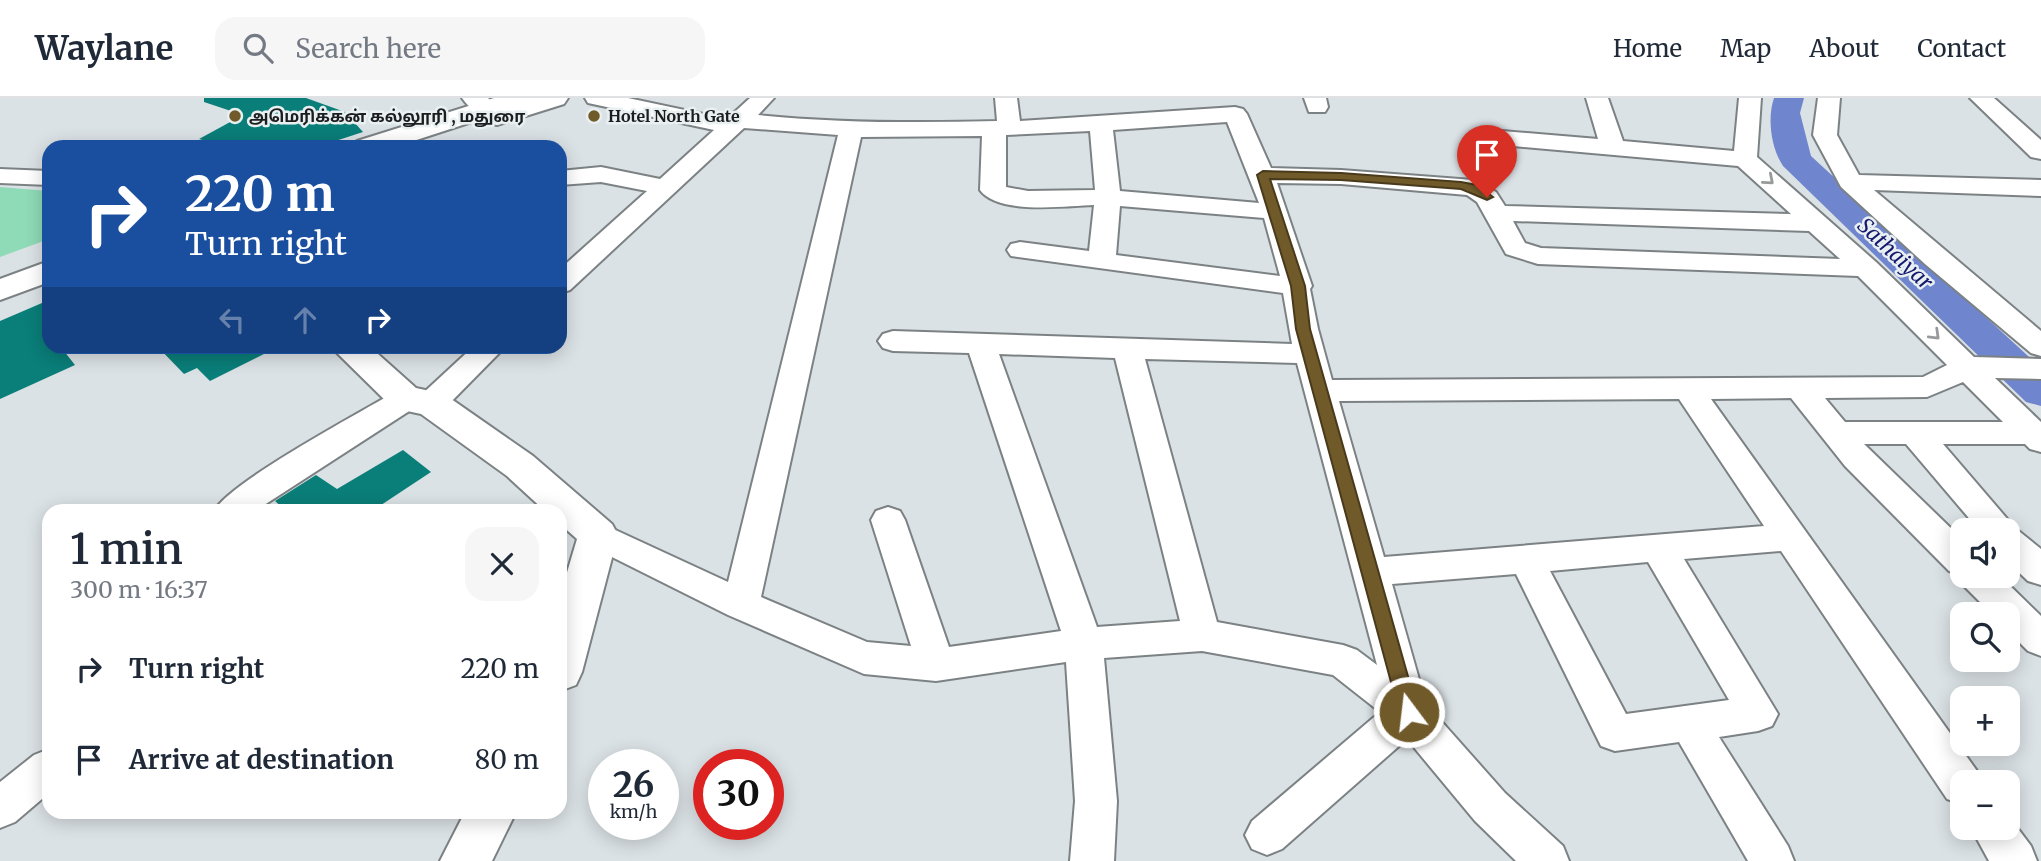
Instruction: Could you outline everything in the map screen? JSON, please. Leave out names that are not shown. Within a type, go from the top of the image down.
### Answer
[{"type":"main road","points":[[385,140],[481,103],[521,98]]},
{"type":"main road","points":[[423,140],[555,98]]},
{"type":"main road","points":[[0,273],[42,258]]},
{"type":"main road","points":[[0,290],[42,274]]},
{"type":"main road","points":[[357,354],[419,401],[520,466],[563,504]]},
{"type":"main road","points":[[567,508],[598,535],[567,647]]},
{"type":"main road","points":[[465,861],[487,819]]},
{"type":"street","points":[[412,140],[541,98]]},
{"type":"street","points":[[596,98],[735,123],[806,129],[919,132],[1101,123],[1209,108],[1235,114],[1263,175],[1298,286],[1303,329],[1409,712]]},
{"type":"street","points":[[567,278],[763,98]]},
{"type":"street","points":[[1006,98],[992,181],[994,193],[1011,198],[1108,198],[1206,208],[1274,211]]},
{"type":"street","points":[[1597,98],[1613,148]]},
{"type":"street","points":[[1745,159],[1750,98]]},
{"type":"street","points":[[1829,98],[1825,135],[1850,182],[1935,258],[2041,346]]},
{"type":"street","points":[[1982,98],[2040,152]]},
{"type":"street","points":[[1101,123],[1108,198],[1102,260]]},
{"type":"street","points":[[741,605],[851,130]]},
{"type":"street","points":[[1502,138],[1745,159],[1866,268],[2037,437]]},
{"type":"street","points":[[567,176],[582,172],[607,173],[665,188]]},
{"type":"street","points":[[1263,175],[1341,177],[1461,186],[1481,191],[1515,247],[1538,256],[1866,268]]},
{"type":"street","points":[[0,176],[42,178]]},
{"type":"street","points":[[1850,182],[2041,188]]},
{"type":"street","points":[[1495,213],[1818,223]]},
{"type":"street","points":[[1020,250],[1102,260],[1202,277],[1298,286]]},
{"type":"street","points":[[0,284],[42,268]]},
{"type":"street","points":[[893,341],[1310,354]]},
{"type":"street","points":[[980,342],[1084,644],[1096,801],[1092,861]]},
{"type":"street","points":[[1128,349],[1140,405],[1202,635]]},
{"type":"street","points":[[240,504],[260,489],[419,401],[481,354]]},
{"type":"street","points":[[1320,391],[1927,387],[1969,367],[2041,369]]},
{"type":"street","points":[[1687,388],[1952,770]]},
{"type":"street","points":[[1799,388],[1857,458],[1950,549]]},
{"type":"street","points":[[1837,433],[2037,437]]},
{"type":"street","points":[[1914,433],[1989,518]]},
{"type":"street","points":[[888,520],[936,665]]},
{"type":"street","points":[[598,535],[741,605],[864,659],[936,665],[1084,644],[1202,635],[1343,661],[1409,712],[1490,807],[1547,861]]},
{"type":"street","points":[[1371,572],[1790,537]]},
{"type":"street","points":[[1526,559],[1615,733],[1759,714],[1658,548]]},
{"type":"street","points":[[2020,551],[2041,571]]},
{"type":"street","points":[[1989,588],[2041,640]]},
{"type":"street","points":[[1267,835],[1409,712]]},
{"type":"street","points":[[1689,723],[1772,861]]},
{"type":"street","points":[[0,808],[42,774]]},
{"type":"street","points":[[2000,840],[2015,861]]},
{"type":"green space","points":[[0,187],[42,190],[42,242],[0,257]]},
{"type":"building","points":[[204,98],[306,98],[345,112],[363,132],[338,140],[202,140],[199,139],[243,115],[204,102]]},
{"type":"building","points":[[42,303],[42,354],[66,354],[75,365],[0,399],[0,321]]},
{"type":"building","points":[[165,354],[264,354],[210,381],[197,368],[184,374]]},
{"type":"building","points":[[403,450],[431,472],[383,504],[278,504],[275,501],[316,475],[337,489]]},
{"type":"waterway","name":"Sathaiyar","points":[[1789,98],[1784,113],[1795,159],[2041,392]]},
{"type":"place","name":"அமெரிக்கன் கல்லூரி , மதுரை","points":[[235,116]]},
{"type":"place","name":"Hotel North Gate","points":[[594,116]]},
{"type":"route","points":[[1409,712],[1303,329],[1298,286],[1263,175],[1341,177],[1461,186],[1481,191],[1487,197]]}]
